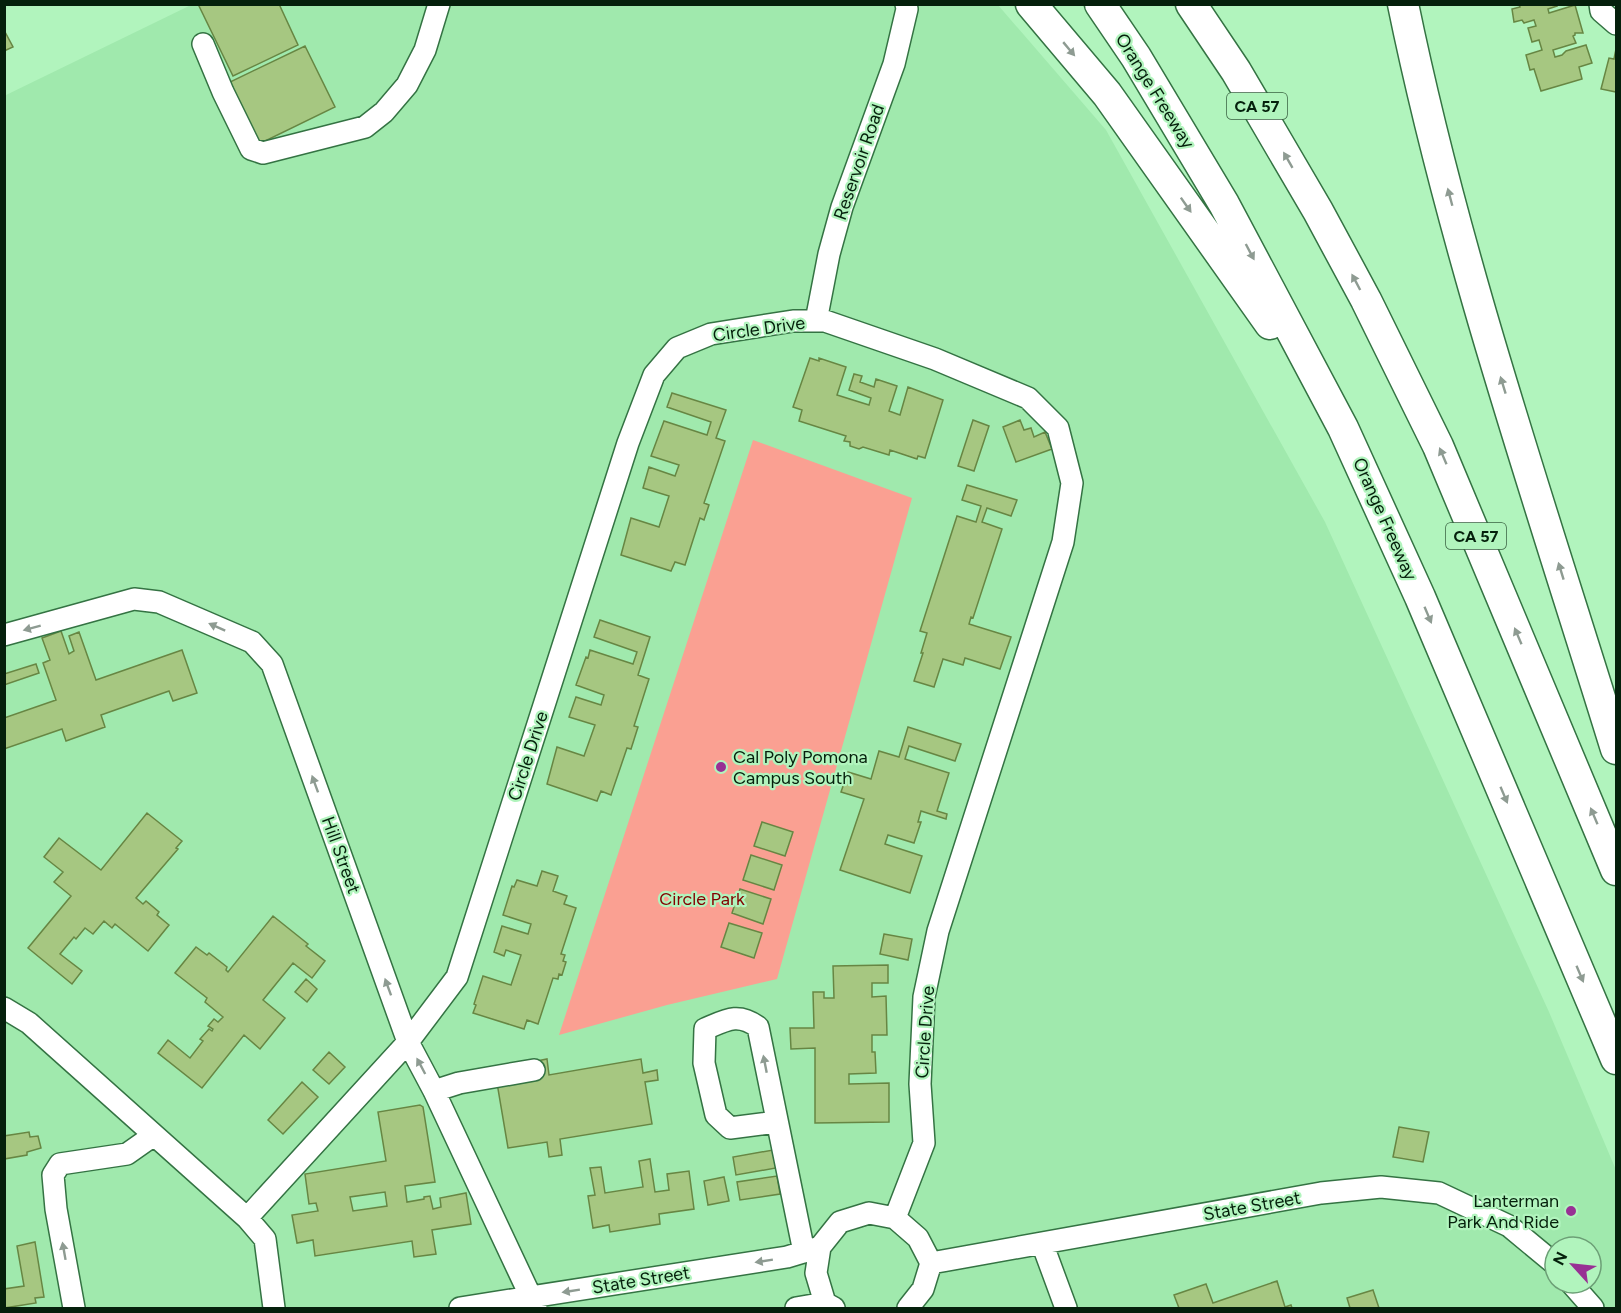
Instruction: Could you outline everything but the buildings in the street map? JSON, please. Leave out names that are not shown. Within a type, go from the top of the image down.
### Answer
[{"type":"highway","points":[[1031,4],[1107,94],[1343,428]]},
{"type":"highway","name":"Orange Freeway","points":[[1100,4],[1136,57],[1224,204],[1343,428],[1420,597],[1617,1059]]},
{"type":"highway","name":"CA 57","points":[[1191,4],[1236,71],[1318,211],[1366,300],[1438,446],[1617,870]]},
{"type":"highway","points":[[1403,4],[1420,87],[1489,340],[1617,749]]},
{"type":"street","points":[[203,44],[251,149],[263,153],[365,128],[384,112],[407,85],[425,50],[439,4]]},
{"type":"street","name":"Reservoir Road","points":[[816,321],[829,254],[842,207],[894,64],[907,9],[906,4]]},
{"type":"street","points":[[1600,4],[1601,11],[1617,24]]},
{"type":"street","name":"Circle Drive","points":[[247,1218],[408,1042],[457,977],[625,455],[654,375],[677,348],[711,334],[793,321],[825,321],[935,359],[1028,398],[1058,428],[1072,483],[1063,542],[938,931],[924,997],[920,1084],[924,1143],[895,1218]]},
{"type":"street","name":"Hill Street","points":[[4,635],[134,599],[159,602],[252,642],[272,664],[408,1042],[434,1090],[534,1303]]},
{"type":"street","points":[[4,1008],[29,1023],[247,1218],[265,1239],[274,1308]]},
{"type":"street","points":[[777,1122],[730,1128],[716,1115],[704,1063],[705,1029],[728,1019],[747,1018],[758,1027],[777,1122],[812,1249],[816,1273],[817,1307]]},
{"type":"street","points":[[434,1090],[459,1083],[534,1070]]},
{"type":"street","points":[[74,1308],[56,1209],[53,1175],[60,1164],[127,1154],[154,1135]]},
{"type":"street","name":"State Street","points":[[931,1263],[1321,1193],[1381,1187],[1439,1193],[1509,1226],[1543,1254]]},
{"type":"street","points":[[812,1249],[840,1222],[869,1213],[895,1218],[918,1238],[931,1263],[923,1289],[908,1308]]},
{"type":"street","points":[[1042,1243],[1066,1308]]},
{"type":"street","name":"State Street","points":[[460,1308],[534,1303],[787,1257],[812,1249]]},
{"type":"street","points":[[1582,1295],[1593,1308]]},
{"type":"shaded area","name":"Cal Poly Pomona Campus South","points":[[191,5],[998,5],[1106,130],[1325,522],[1549,1012],[1616,1170],[1616,1308],[5,1308],[4,96]]},
{"type":"green space","name":"Circle Park","points":[[753,440],[912,498],[777,979],[667,1005],[559,1035]]},
{"type":"place","name":"Cal Poly Pomona Campus South","points":[[721,767]]},
{"type":"place","name":"Lanterman Park And Ride","points":[[1571,1211]]}]
